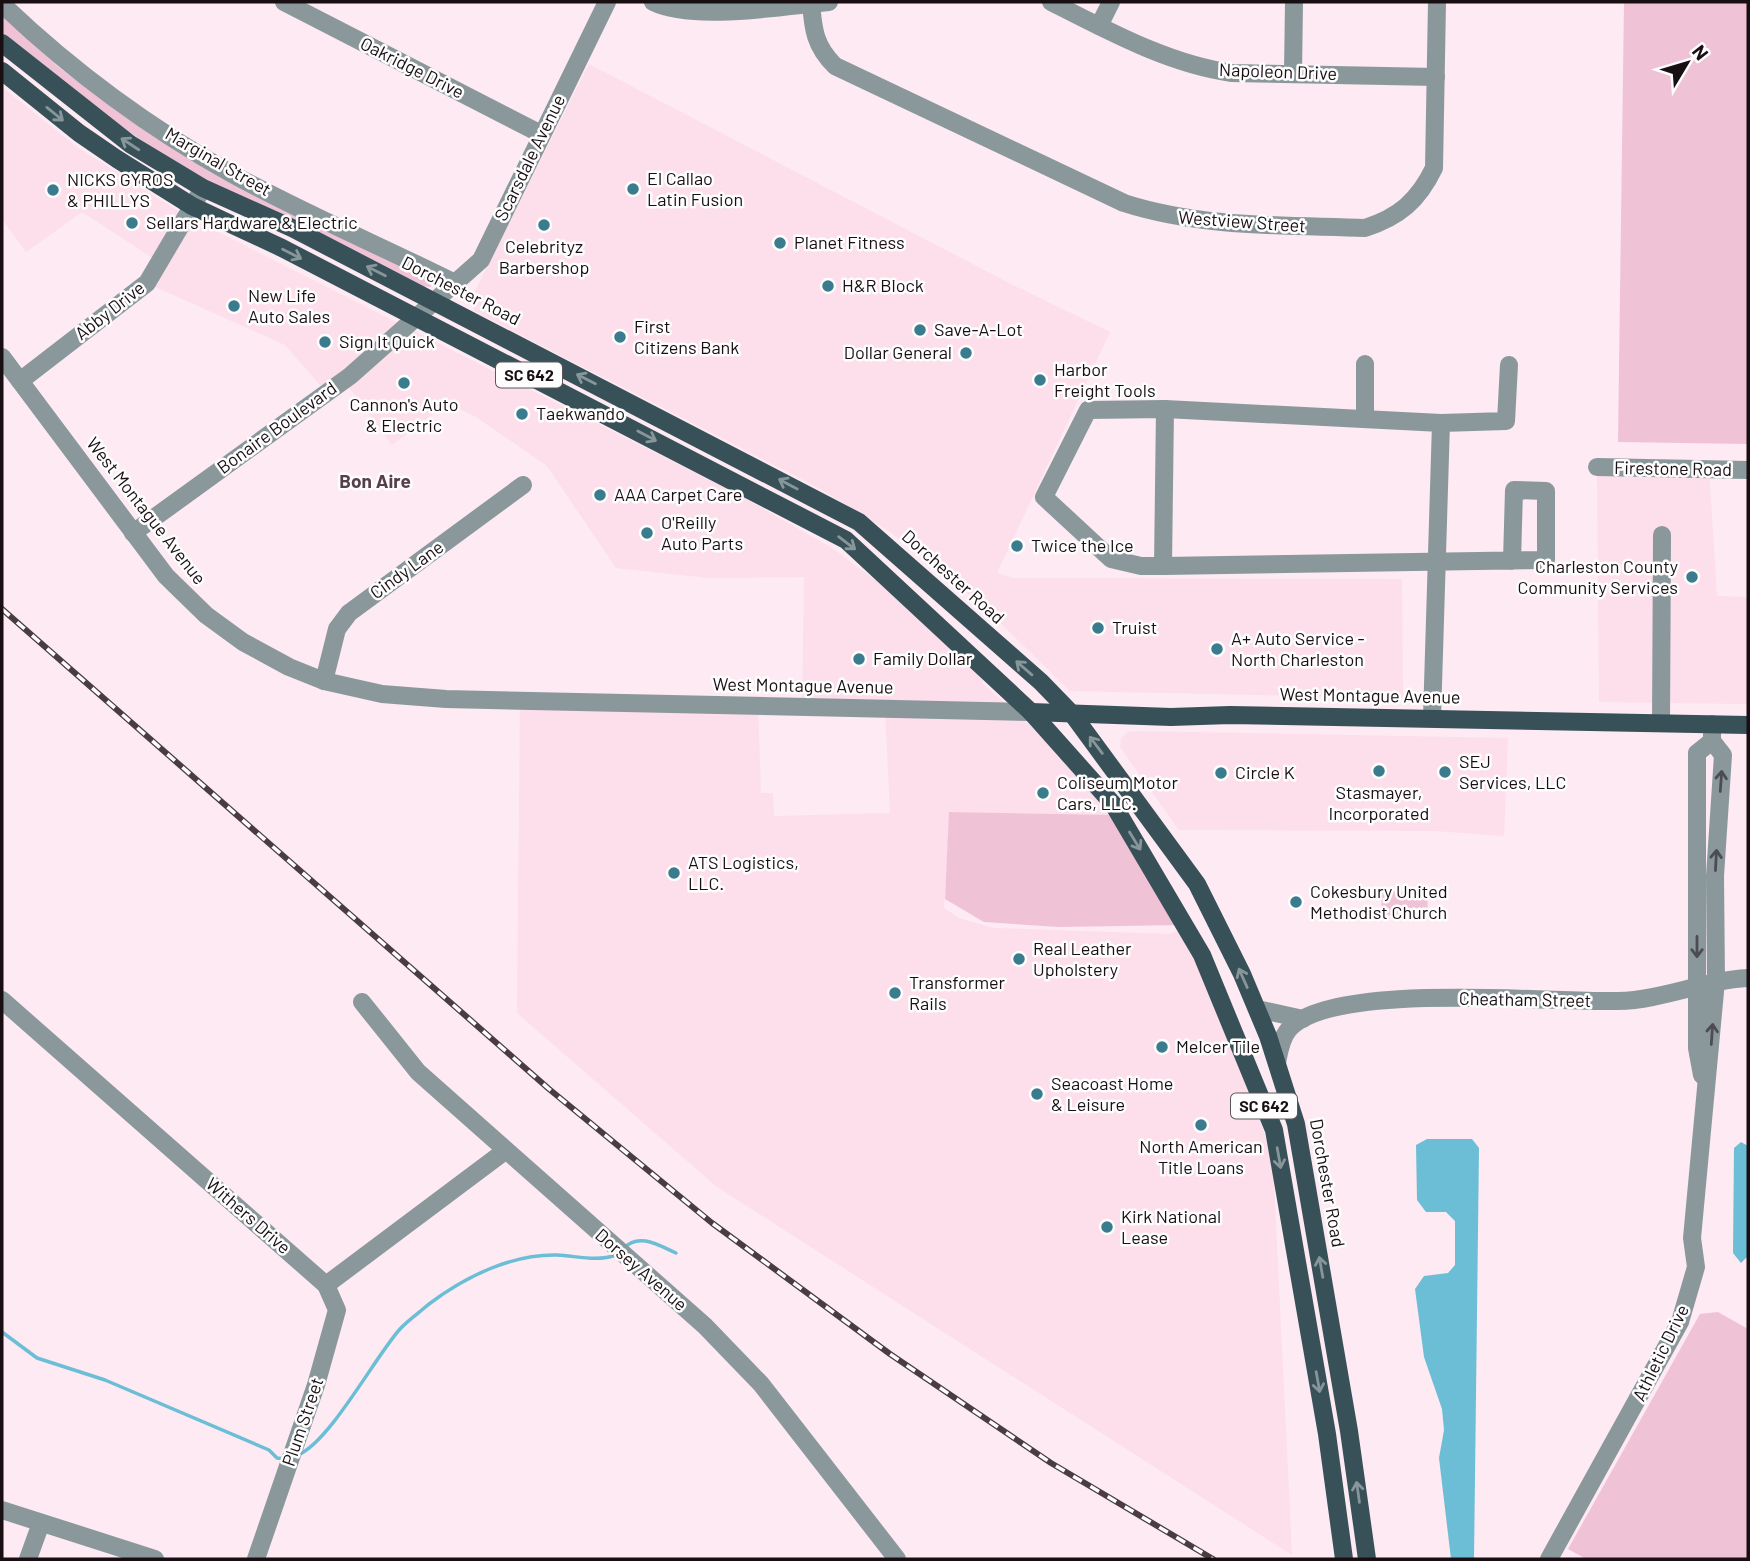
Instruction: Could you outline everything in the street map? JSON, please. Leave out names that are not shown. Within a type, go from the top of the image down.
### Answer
[{"type":"main road","name":"Dorchester Road","points":[[2,43],[96,120],[203,188],[292,228],[859,522],[1041,682],[1073,715],[1197,884],[1256,1009],[1277,1063],[1296,1124],[1349,1430],[1367,1559]]},
{"type":"main road","name":"SC 642","points":[[2,71],[79,133],[192,206],[418,318],[846,540],[1031,712],[1113,804],[1187,926],[1215,980],[1274,1130],[1326,1434],[1344,1559]]},
{"type":"main road","name":"West Montague Avenue","points":[[1031,712],[1073,715],[1661,723],[1712,733],[1748,724]]},
{"type":"street","name":"Oakridge Drive","points":[[284,2],[541,134]]},
{"type":"street","name":"Scarsdale Avenue","points":[[436,302],[481,260],[607,2]]},
{"type":"street","points":[[653,2],[665,8],[700,12],[817,2]]},
{"type":"street","name":"Westview Street","points":[[817,2],[814,37],[821,52],[835,66],[1124,203],[1165,216],[1212,223],[1365,228],[1388,221],[1408,207],[1424,190],[1434,168],[1437,2]]},
{"type":"street","name":"Napoleon Drive","points":[[1051,2],[1179,62],[1204,69],[1232,73],[1436,77]]},
{"type":"street","points":[[1099,26],[1111,2]]},
{"type":"street","points":[[1293,74],[1294,2]]},
{"type":"street","name":"Marginal Street","points":[[2,4],[50,50],[124,107],[233,174],[457,284]]},
{"type":"street","name":"Abby Drive","points":[[20,381],[147,283],[203,188]]},
{"type":"street","name":"Bonaire Boulevard","points":[[133,533],[350,376],[436,302]]},
{"type":"street","name":"West Montague Avenue","points":[[2,356],[177,589],[206,615],[243,642],[289,667],[324,681],[382,694],[446,699],[1031,712]]},
{"type":"street","points":[[1365,364],[1365,419]]},
{"type":"street","points":[[1509,365],[1506,421],[1441,423],[1165,409],[1088,410],[1044,496],[1111,559],[1141,566],[1512,561]]},
{"type":"street","points":[[1163,566],[1165,409]]},
{"type":"street","points":[[1432,718],[1441,423]]},
{"type":"street","name":"Firestone Road","points":[[1597,467],[1748,470]]},
{"type":"street","name":"Cindy Lane","points":[[324,681],[337,629],[349,613],[523,485]]},
{"type":"street","points":[[1661,535],[1661,723]]},
{"type":"street","name":"Athletic Drive","points":[[1549,1559],[1657,1368],[1680,1322],[1694,1280],[1696,1268],[1692,1238],[1704,1086],[1711,1051],[1716,981],[1715,876],[1723,755],[1712,733],[1697,753],[1697,1048],[1704,1086]]},
{"type":"street","name":"Cheatham Street","points":[[1256,1009],[1303,1018],[1334,1008],[1380,1000],[1619,1001],[1668,994],[1716,981],[1748,978]]},
{"type":"street","name":"Withers Drive","points":[[2,1000],[326,1285]]},
{"type":"street","name":"Dorsey Avenue","points":[[362,1002],[418,1072],[705,1326],[761,1384],[897,1559]]},
{"type":"street","points":[[1277,1063],[1289,1030],[1303,1018]]},
{"type":"street","points":[[326,1285],[505,1151]]},
{"type":"street","name":"Plum Street","points":[[256,1559],[316,1385],[337,1310],[326,1285]]},
{"type":"street","points":[[2,1510],[155,1559]]},
{"type":"street","points":[[28,1559],[41,1523]]},
{"type":"shaded area","points":[[1624,2],[1748,2],[1748,444],[1618,442]]},
{"type":"shaded area","points":[[2,14],[56,65],[102,100],[430,282],[431,287],[411,285],[302,230],[197,174],[146,143],[49,73],[2,32]]},
{"type":"shaded area","points":[[589,64],[1011,284],[1110,332],[997,573],[1014,578],[1402,579],[1403,698],[1070,691],[981,604],[889,531],[817,487],[474,311],[472,297]]},
{"type":"shaded area","points":[[2,87],[77,147],[186,216],[737,494],[832,548],[894,594],[983,679],[982,683],[1038,732],[1113,815],[950,812],[944,908],[959,918],[993,928],[1169,934],[1182,929],[1243,1066],[1273,1162],[1292,1555],[717,1187],[517,1013],[520,701],[758,706],[761,793],[773,793],[774,816],[890,813],[885,709],[802,708],[804,577],[709,578],[616,568],[547,466],[476,417],[448,403],[392,445],[344,381],[327,393],[285,345],[147,283],[159,262],[82,212],[26,252],[2,219]]},
{"type":"shaded area","points":[[1597,467],[1709,469],[1717,596],[1748,597],[1748,704],[1599,702]]},
{"type":"shaded area","points":[[1127,732],[1508,738],[1504,836],[1435,831],[1179,830],[1120,747],[1121,739]]},
{"type":"shaded area","points":[[949,812],[1113,815],[1180,925],[1059,927],[984,922],[945,899]]},
{"type":"shaded area","points":[[1381,891],[1427,892],[1428,914],[1382,915]]},
{"type":"shaded area","points":[[1718,1312],[1748,1329],[1748,1559],[1586,1559],[1568,1549],[1700,1314]]},
{"type":"water","points":[[1427,1139],[1472,1139],[1479,1148],[1474,1559],[1451,1559],[1439,1458],[1444,1430],[1442,1409],[1424,1357],[1415,1289],[1424,1276],[1448,1273],[1455,1265],[1455,1221],[1446,1212],[1426,1212],[1417,1200],[1416,1145]]},
{"type":"water","points":[[1741,1142],[1748,1146],[1748,1256],[1741,1263],[1733,1253],[1734,1148]]},
{"type":"waterway","points":[[624,1248],[630,1243],[643,1241],[676,1253]]},
{"type":"waterway","points":[[300,1454],[326,1432],[400,1329],[443,1294],[473,1276],[523,1258],[557,1255],[602,1258],[616,1255]]},
{"type":"waterway","points":[[2,1332],[37,1358],[105,1380],[269,1450],[277,1458],[286,1459]]},
{"type":"railway","points":[[2,609],[549,1089],[712,1223],[890,1354],[1051,1463],[1213,1559]]},
{"type":"place","name":"El Callao Latin Fusion","points":[[633,189]]},
{"type":"place","name":"NICKS GYROS & PHILLYS","points":[[53,190]]},
{"type":"place","name":"Sellars Hardware & Electric","points":[[132,223]]},
{"type":"place","name":"Celebrityz Barbershop","points":[[544,225]]},
{"type":"place","name":"Planet Fitness","points":[[780,243]]},
{"type":"place","name":"H&R Block","points":[[828,286]]},
{"type":"place","name":"New Life Auto Sales","points":[[234,306]]},
{"type":"place","name":"Save-A-Lot","points":[[920,330]]},
{"type":"place","name":"First Citizens Bank","points":[[620,337]]},
{"type":"place","name":"Sign It Quick","points":[[325,342]]},
{"type":"place","name":"Dollar General","points":[[966,353]]},
{"type":"place","name":"Harbor Freight Tools","points":[[1040,380]]},
{"type":"place","name":"Cannon's Auto & Electric","points":[[404,383]]},
{"type":"place","name":"Taekwando","points":[[522,414]]},
{"type":"place","name":"AAA Carpet Care","points":[[600,495]]},
{"type":"place","name":"O'Reilly Auto Parts","points":[[647,533]]},
{"type":"place","name":"Twice the Ice","points":[[1017,546]]},
{"type":"place","name":"Charleston County Community Services","points":[[1692,577]]},
{"type":"place","name":"Truist","points":[[1098,628]]},
{"type":"place","name":"A+ Auto Service - North Charleston","points":[[1217,649]]},
{"type":"place","name":"Family Dollar","points":[[859,659]]},
{"type":"place","name":"Stasmayer, Incorporated","points":[[1379,771]]},
{"type":"place","name":"SEJ Services, LLC","points":[[1445,772]]},
{"type":"place","name":"Circle K","points":[[1221,773]]},
{"type":"place","name":"Coliseum Motor Cars, LLC.","points":[[1043,793]]},
{"type":"place","name":"ATS Logistics, LLC.","points":[[674,873]]},
{"type":"place","name":"Cokesbury United Methodist Church","points":[[1296,902]]},
{"type":"place","name":"Real Leather Upholstery","points":[[1019,959]]},
{"type":"place","name":"Transformer Rails","points":[[895,993]]},
{"type":"place","name":"Melcer Tile","points":[[1162,1047]]},
{"type":"place","name":"Seacoast Home & Leisure","points":[[1037,1094]]},
{"type":"place","name":"North American Title Loans","points":[[1201,1125]]},
{"type":"place","name":"Kirk National Lease","points":[[1107,1227]]},
{"type":"district","name":"Bon Aire","points":[[375,481]]}]
